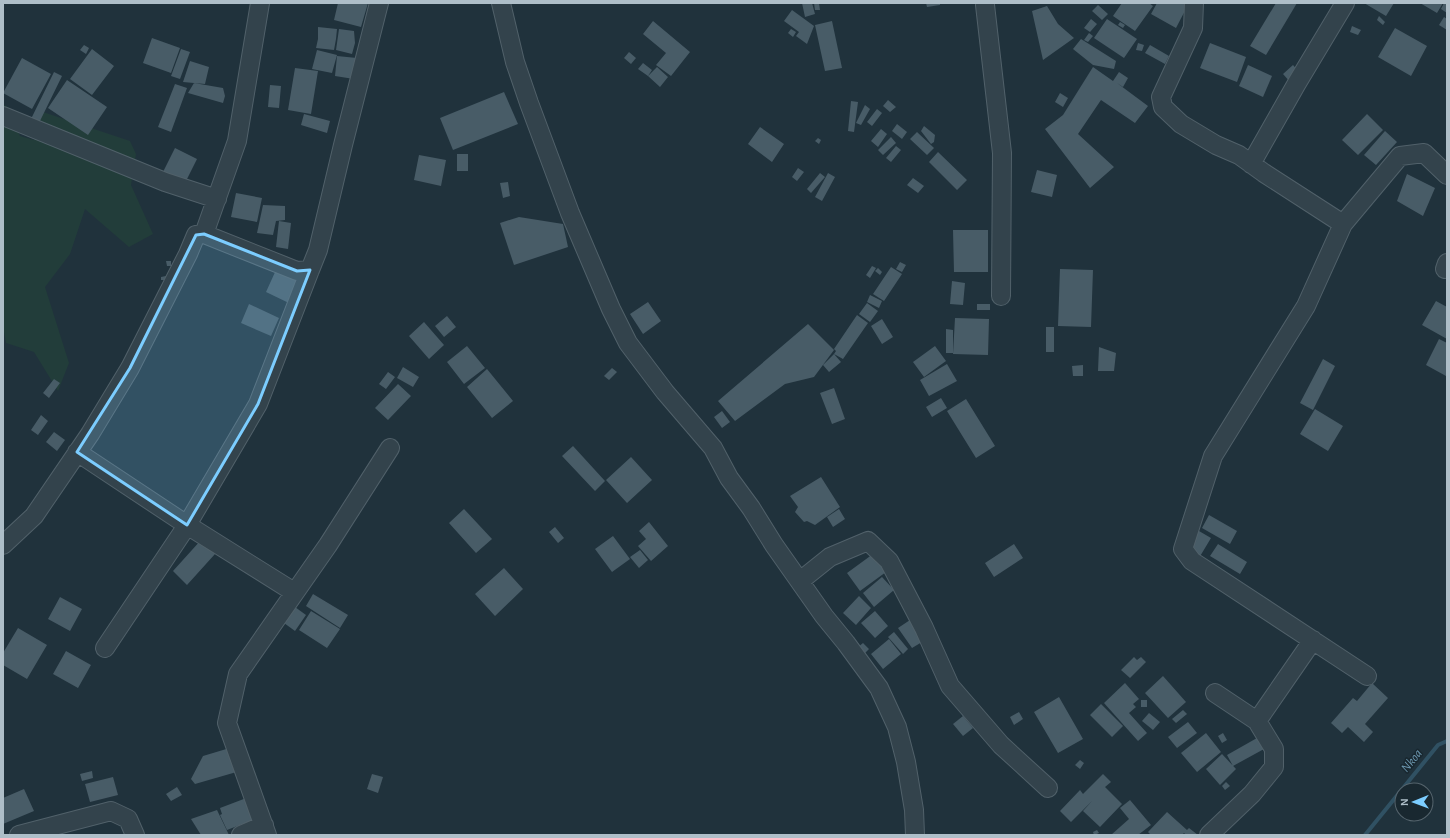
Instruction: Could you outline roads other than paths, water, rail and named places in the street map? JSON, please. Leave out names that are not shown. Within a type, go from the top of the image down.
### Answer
[{"type":"street","points":[[204,234],[237,141],[260,3]]},
{"type":"street","points":[[105,648],[187,525],[258,404],[318,250],[379,3]]},
{"type":"street","points":[[501,3],[515,62],[529,103],[570,213],[610,309],[628,343],[665,392],[713,448],[729,478],[751,508],[774,545],[824,616],[879,688],[897,727],[906,762],[914,810],[915,835]]},
{"type":"street","points":[[1194,3],[1193,28],[1161,97],[1163,107],[1181,124],[1216,145],[1239,155],[1343,224]]},
{"type":"street","points":[[1251,164],[1345,3]]},
{"type":"street","points":[[987,4],[1002,153],[1001,296]]},
{"type":"street","points":[[3,116],[165,182],[217,199]]},
{"type":"street","points":[[1367,676],[1192,561],[1183,549],[1213,456],[1306,306],[1343,224],[1400,156],[1424,153],[1447,175]]},
{"type":"street","points":[[3,546],[34,516],[77,452],[130,368],[188,254],[196,235],[204,234],[297,271],[310,270]]},
{"type":"street","points":[[241,835],[265,830],[228,723],[238,674],[328,545],[390,448]]},
{"type":"street","points":[[77,452],[187,525],[294,592]]},
{"type":"street","points":[[800,581],[830,557],[868,541],[889,561],[924,628],[950,686],[1001,745],[1048,788]]},
{"type":"street","points":[[1257,721],[1313,640]]},
{"type":"street","points":[[1209,835],[1252,794],[1274,767],[1274,750],[1257,721],[1215,693]]},
{"type":"street","points":[[22,835],[111,810],[128,819],[135,835]]},
{"type":"waterway","name":"Nkoa","points":[[1365,835],[1438,745],[1447,741]]}]
